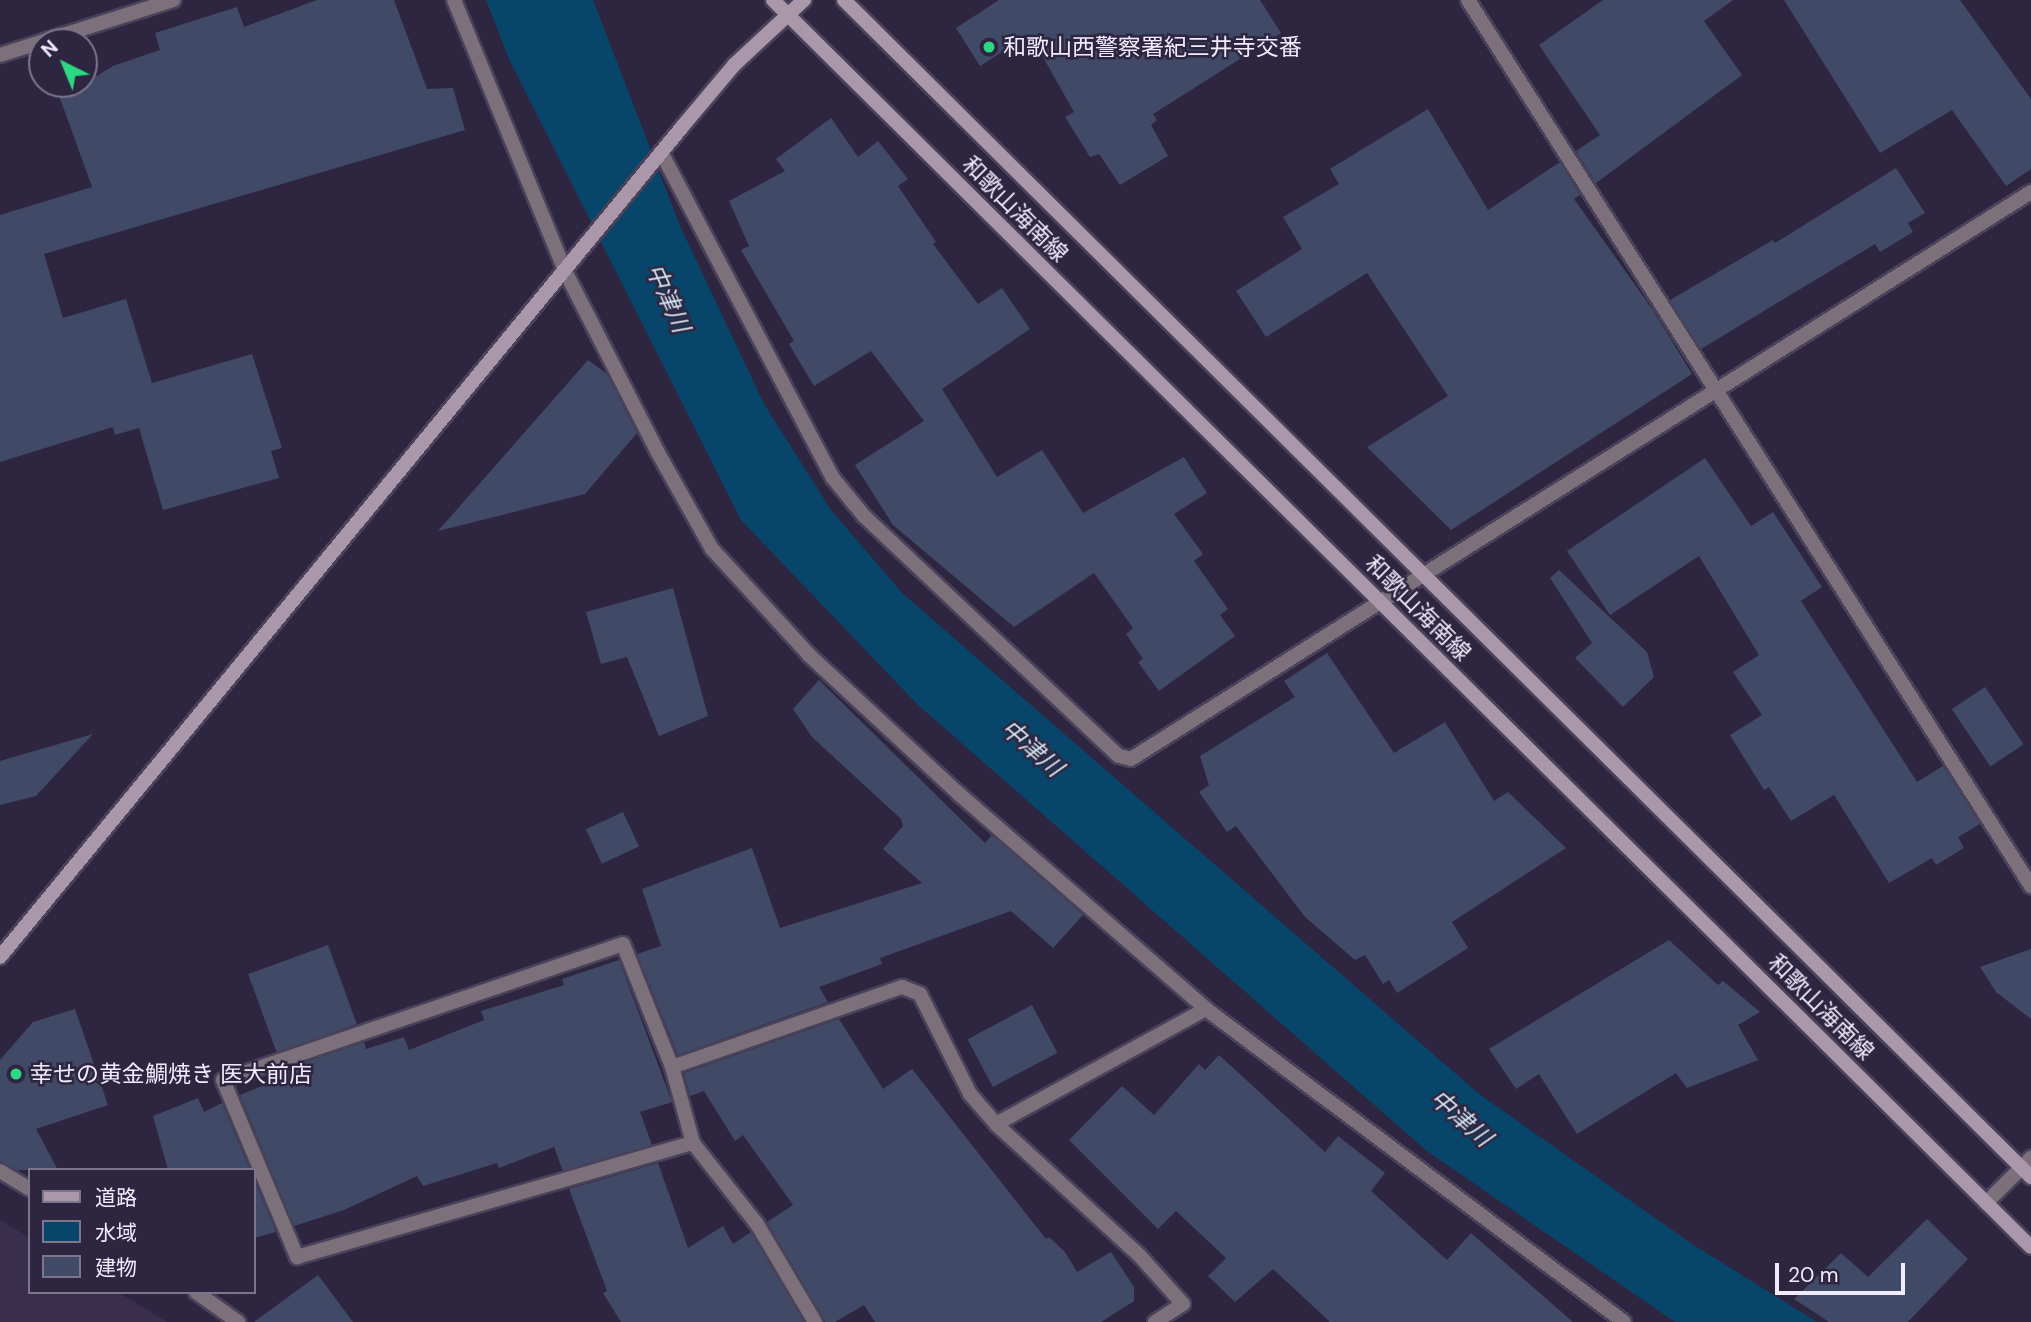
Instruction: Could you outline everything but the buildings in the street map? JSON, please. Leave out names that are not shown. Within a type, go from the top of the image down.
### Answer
[{"type":"main road","name":"和歌山海南線","points":[[773,0],[2031,1247]]},
{"type":"main road","points":[[0,957],[734,65],[804,0]]},
{"type":"main road","name":"和歌山海南線","points":[[844,0],[2028,1168]]},
{"type":"street","points":[[0,55],[173,0]]},
{"type":"street","points":[[454,0],[565,271],[657,451],[712,549],[809,655],[959,794],[1206,1009],[1625,1322]]},
{"type":"street","points":[[1468,0],[1721,391],[2031,886]]},
{"type":"street","points":[[661,152],[833,478],[864,516],[1119,756],[1131,759],[1721,391],[2031,192]]},
{"type":"street","points":[[693,1143],[297,1258],[223,1080],[623,944],[672,1067],[693,1143],[757,1224],[815,1322]]},
{"type":"street","points":[[672,1067],[901,987],[920,994],[970,1094],[996,1124],[1140,1256],[1183,1304],[1155,1322]]},
{"type":"street","points":[[996,1124],[1206,1009]]},
{"type":"street","points":[[1986,1203],[2028,1168]]},
{"type":"street","points":[[0,1171],[28,1188]]},
{"type":"street","points":[[200,1294],[238,1322]]},
{"type":"shaded area","points":[[0,1220],[28,1237],[28,1294],[121,1294],[167,1322],[0,1322]]},
{"type":"water","name":"中津川","points":[[486,0],[593,0],[680,226],[764,404],[831,510],[903,594],[1479,1094],[1692,1244],[1817,1322],[1675,1322],[1427,1151],[918,705],[741,520],[509,59]]},
{"type":"place","name":"和歌山西警察署紀三井寺交番","points":[[989,47]]},
{"type":"place","name":"幸せの黄金鯛焼き 医大前店","points":[[16,1074]]}]
